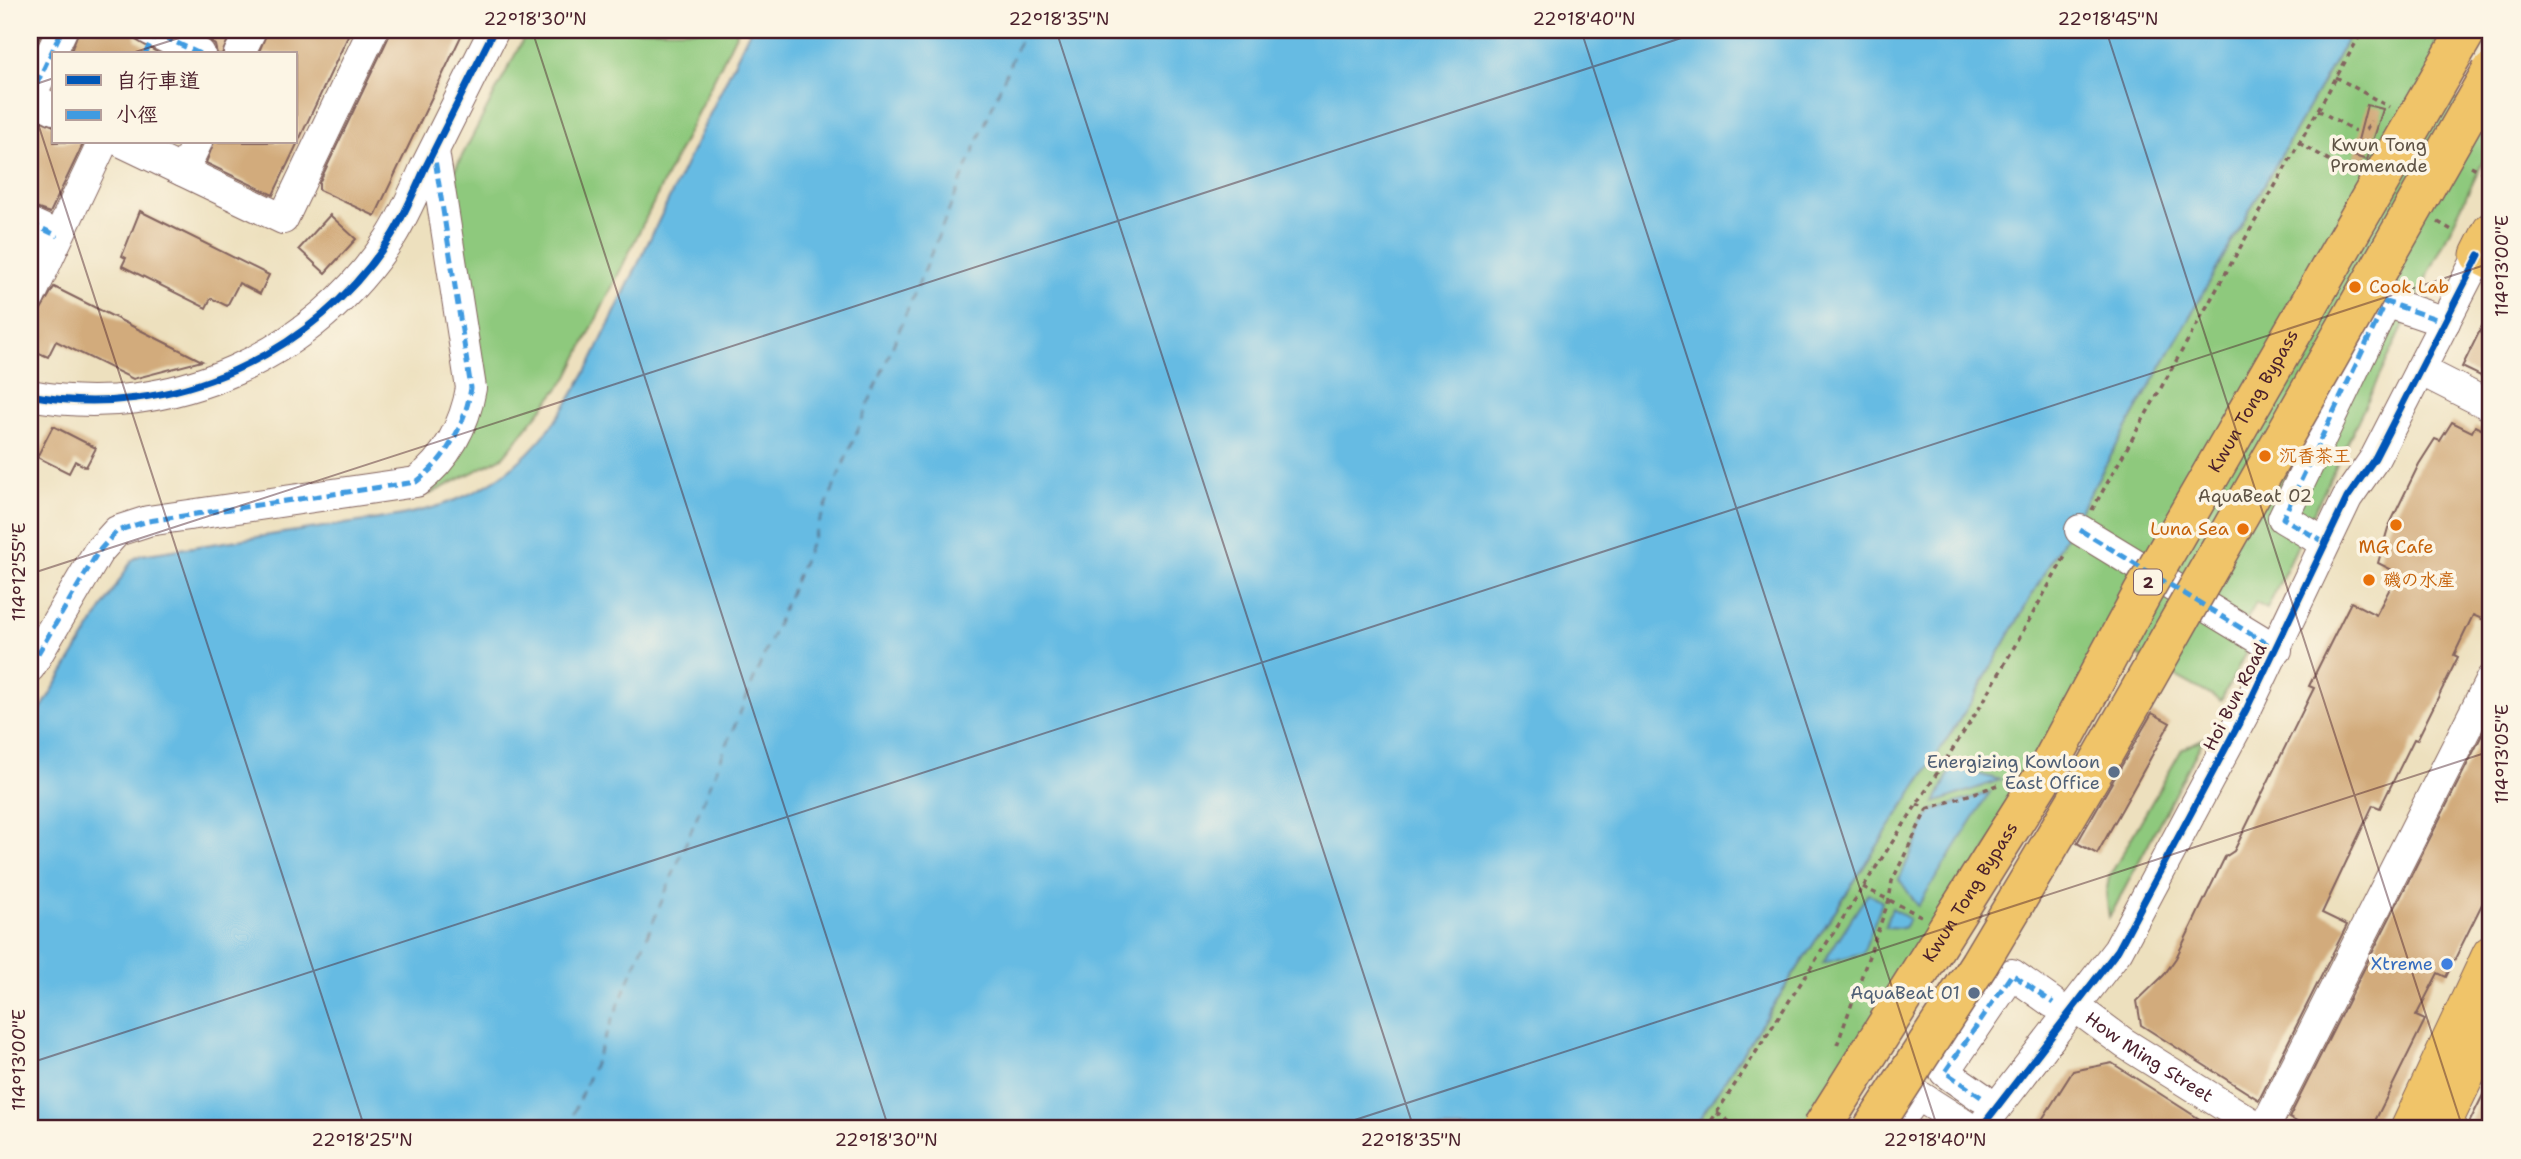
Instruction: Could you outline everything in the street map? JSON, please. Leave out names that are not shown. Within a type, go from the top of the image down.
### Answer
[{"type":"highway","name":"Kwun Tong Bypass","points":[[1821,1129],[2047,770],[2142,594],[2467,30]]},
{"type":"highway","points":[[1872,1129],[1979,964],[2095,769],[2491,72]]},
{"type":"main road","points":[[2409,1129],[2491,954]]},
{"type":"main road","points":[[2440,1129],[2491,1023]]},
{"type":"street","points":[[52,108],[30,97],[62,30]]},
{"type":"street","points":[[240,52],[251,30]]},
{"type":"street","points":[[126,144],[283,219],[373,30]]},
{"type":"street","points":[[30,395],[79,401],[149,397],[217,378],[278,348],[331,309],[375,260],[393,233],[494,30]]},
{"type":"street","points":[[152,37],[194,52]]},
{"type":"street","points":[[30,297],[102,144]]},
{"type":"street","points":[[183,171],[196,144]]},
{"type":"street","points":[[30,667],[98,552],[117,531],[148,522],[416,482],[441,458],[462,421],[471,388],[434,151]]},
{"type":"street","points":[[30,223],[58,236]]},
{"type":"street","name":"Hoi Bun Road","points":[[1980,1129],[2064,1004],[2118,950],[2277,650],[2347,498],[2375,458],[2445,322],[2487,249]]},
{"type":"street","points":[[2325,543],[2283,518],[2386,302],[2445,322]]},
{"type":"street","points":[[2420,370],[2491,406]]},
{"type":"street","points":[[2080,530],[2277,650]]},
{"type":"street","points":[[2262,1129],[2491,680]]},
{"type":"street","name":"How Ming Street","points":[[1981,1097],[1945,1072],[2012,974],[2262,1129]]},
{"type":"street","points":[[1893,1129],[1916,1098],[1921,1097],[1971,1129]]},
{"type":"path","points":[[1706,1129],[1982,704],[2363,30]]},
{"type":"path","points":[[2336,77],[2394,110]]},
{"type":"path","points":[[2318,110],[2355,131]]},
{"type":"path","points":[[2366,130],[2371,121]]},
{"type":"path","points":[[2353,148],[2357,141]]},
{"type":"path","points":[[1917,804],[1927,809],[2007,783]]},
{"type":"path","points":[[1836,1048],[1889,900],[1892,881],[1927,809]]},
{"type":"path","points":[[1863,887],[1922,917]]},
{"type":"path","points":[[1717,1113],[1740,1129]]},
{"type":"green space","points":[[528,30],[738,30],[568,377],[503,457],[428,495],[453,468],[470,437],[451,177]]},
{"type":"green space","name":"Kwun Tong Promenade","points":[[2352,30],[2454,30],[2424,83],[2491,114],[2491,145],[2267,609],[2256,603],[2235,640],[2248,648],[2221,701],[2114,642],[1816,1129],[1693,1129],[1973,699]]},
{"type":"green space","points":[[2204,738],[2109,917],[2106,894],[2109,877],[2182,749]]},
{"type":"water","points":[[750,30],[2352,30],[1973,699],[1693,1129],[30,1129],[30,727],[132,560],[141,555],[409,514],[480,489],[516,464],[552,425],[590,364]]},
{"type":"water","points":[[1952,767],[2000,780],[1935,803]]},
{"type":"water","points":[[1990,792],[1918,906],[1899,879],[1931,811]]},
{"type":"water","points":[[1868,893],[1882,902],[1863,953],[1823,963]]},
{"type":"water","points":[[1892,908],[1909,919],[1904,928],[1885,927]]},
{"type":"building","points":[[30,30],[43,30],[30,57]]},
{"type":"building","points":[[79,30],[133,30],[136,40],[157,52],[71,52]]},
{"type":"building","points":[[190,30],[232,30],[223,52],[217,52],[215,45]]},
{"type":"building","points":[[268,30],[351,30],[298,142],[298,52],[259,52]]},
{"type":"building","points":[[392,30],[464,30],[375,216],[319,190],[319,183]]},
{"type":"building","points":[[2367,105],[2383,109],[2367,160],[2354,156]]},
{"type":"building","points":[[30,116],[52,125],[52,144],[83,144],[50,213],[30,206]]},
{"type":"building","points":[[213,144],[297,144],[273,195],[206,163]]},
{"type":"building","points":[[140,211],[269,275],[260,294],[239,283],[227,306],[211,298],[206,308],[122,266],[126,258],[122,256]]},
{"type":"building","points":[[330,215],[356,239],[325,273],[299,249]]},
{"type":"building","points":[[54,287],[202,361],[133,379],[56,341],[48,357],[30,349],[30,314],[40,311]]},
{"type":"building","points":[[2491,308],[2491,381],[2462,367]]},
{"type":"building","points":[[2452,422],[2472,432],[2475,426],[2491,434],[2491,623],[2473,615],[2454,655],[2458,657],[2417,740],[2414,739],[2380,808],[2373,805],[2322,913],[2347,925],[2259,1100],[2141,1025],[2137,1001],[2164,975],[2176,958],[2225,857],[2234,851],[2314,688],[2309,686],[2351,602],[2376,615],[2398,573],[2378,563],[2388,528],[2419,464],[2435,439],[2440,441]]},
{"type":"building","points":[[53,426],[96,448],[86,467],[75,461],[69,473],[37,457]]},
{"type":"building","points":[[2152,713],[2170,723],[2097,854],[2077,843]]},
{"type":"building","points":[[2491,717],[2491,886],[2446,977],[2438,973],[2416,1016],[2425,1020],[2371,1129],[2310,1129],[2289,1118]]},
{"type":"building","points":[[2112,1063],[2215,1129],[2036,1129],[2073,1071]]},
{"type":"building","points":[[2491,1079],[2491,1129],[2466,1129]]},
{"type":"ferry route","points":[[567,1129],[1024,30]]},
{"type":"marked path","points":[[30,98],[62,30]]},
{"type":"marked path","points":[[150,30],[196,52]]},
{"type":"marked path","points":[[146,52],[157,30]]},
{"type":"marked path","points":[[30,667],[98,552],[117,531],[148,521],[416,482],[445,452],[459,428],[471,388],[434,153]]},
{"type":"marked path","points":[[30,223],[58,236]]},
{"type":"marked path","points":[[2325,543],[2283,518],[2386,302],[2445,322]]},
{"type":"marked path","points":[[2080,530],[2277,650]]},
{"type":"marked path","points":[[1981,1097],[1945,1072],[2012,974],[2053,1003]]},
{"type":"cycle path","points":[[30,395],[83,401],[135,398],[186,388],[235,370],[281,345],[323,314],[360,277],[392,235],[494,30]]},
{"type":"cycle path","points":[[1980,1129],[2118,950],[2246,710],[2347,498],[2375,458],[2479,255]]},
{"type":"place","name":"Cook Lab","points":[[2355,287]]},
{"type":"place","name":"沉香茶王","points":[[2265,456]]},
{"type":"place","name":"MG Cafe","points":[[2396,525]]},
{"type":"place","name":"Luna Sea","points":[[2243,529]]},
{"type":"place","name":"磯の水產","points":[[2369,580]]},
{"type":"place","name":"Energizing Kowloon East Office","points":[[2114,772]]},
{"type":"place","name":"Xtreme","points":[[2447,964]]},
{"type":"place","name":"AquaBeat 01","points":[[1974,993]]},
{"type":"park label","name":"AquaBeat 02","points":[[2255,496]]}]
